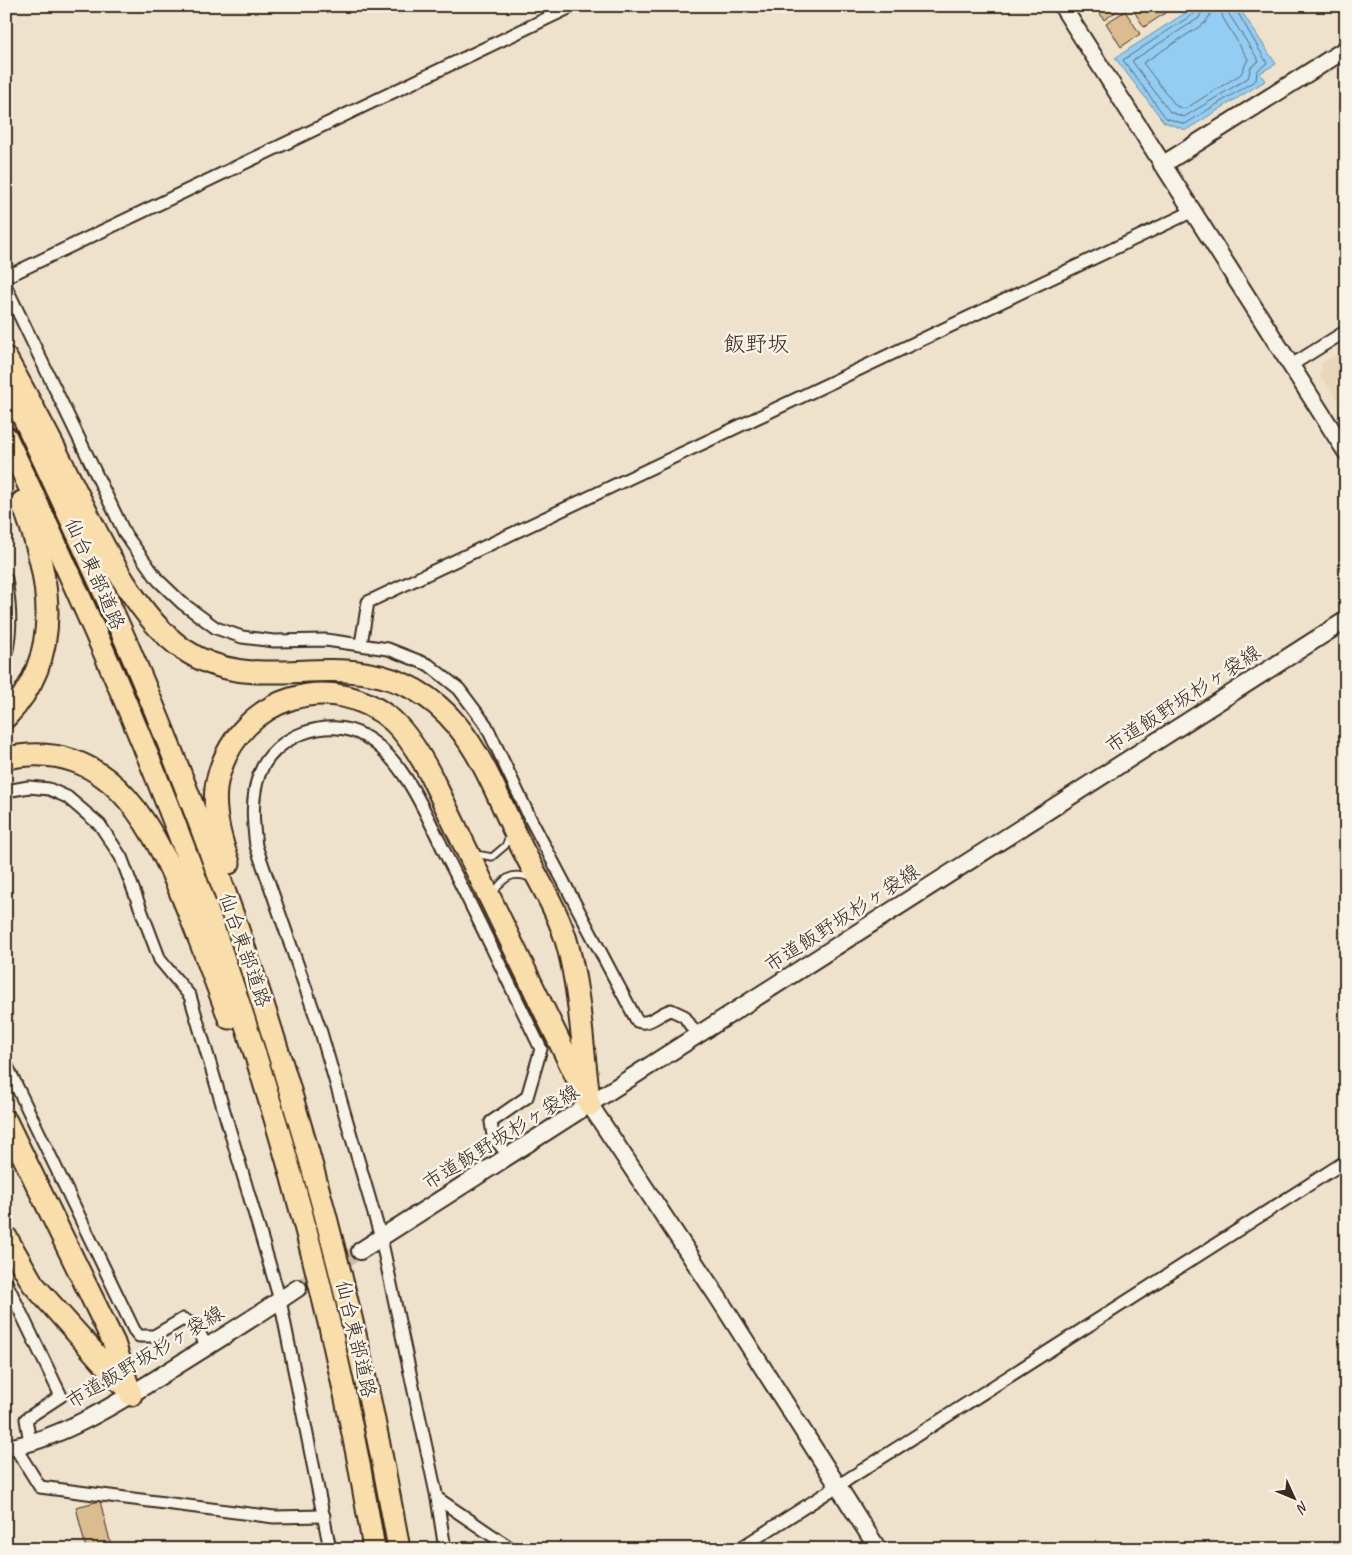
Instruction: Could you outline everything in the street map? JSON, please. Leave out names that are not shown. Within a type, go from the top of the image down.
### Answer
[{"type":"highway","points":[[6,358],[116,567],[142,606],[167,636],[199,658],[216,666],[234,670],[258,674],[362,672],[398,681],[420,691],[447,712],[462,729],[487,773],[563,929],[571,961],[590,1105]]},
{"type":"highway","name":"仙台東部道路","points":[[6,380],[101,586],[173,754],[249,960],[286,1072],[318,1183],[365,1373],[398,1549]]},
{"type":"highway","name":"仙台東部道路","points":[[6,437],[114,674],[195,880],[228,971],[302,1215],[341,1380],[374,1549]]},
{"type":"highway","points":[[6,464],[36,538],[47,597],[47,627],[44,650],[36,673],[25,695],[6,717]]},
{"type":"highway","points":[[318,1183],[296,1068],[221,841],[215,799],[218,775],[225,756],[235,738],[250,721],[268,708],[311,694],[334,694],[356,700],[392,721],[406,735],[430,774],[590,1105]]},
{"type":"highway","points":[[6,758],[42,754],[58,756],[88,767],[104,776],[118,789],[145,821],[177,882],[302,1215]]},
{"type":"highway","points":[[6,1120],[114,1343],[131,1395]]},
{"type":"highway","points":[[6,1238],[34,1284],[88,1342],[131,1395]]},
{"type":"street","points":[[6,277],[573,6]]},
{"type":"street","points":[[1062,6],[1191,212],[1346,452]]},
{"type":"street","points":[[1162,165],[1346,49]]},
{"type":"street","points":[[361,644],[368,602],[1191,212]]},
{"type":"street","points":[[6,287],[125,534],[158,580],[204,620],[228,634],[257,640],[326,640],[388,649],[429,665],[459,689],[481,715],[531,820],[637,1021],[648,1022],[671,1010],[684,1016],[697,1035]]},
{"type":"street","points":[[1290,366],[1346,330]]},
{"type":"street","points":[[6,579],[10,617],[10,636],[6,654]]},
{"type":"street","name":"市道飯野坂杉ヶ袋線","points":[[360,1251],[1346,620]]},
{"type":"street","points":[[445,1549],[437,1498],[381,1238],[320,1028],[256,846],[252,815],[260,773],[278,748],[292,738],[312,729],[332,728],[363,735],[394,762],[424,813],[541,1049],[527,1097],[491,1122],[493,1136],[509,1157]]},
{"type":"street","points":[[6,791],[28,787],[49,789],[67,797],[100,825],[121,857],[160,960],[190,996],[280,1300],[330,1549]]},
{"type":"street","points":[[6,1064],[134,1330],[139,1336],[154,1336],[183,1320],[191,1323],[207,1347]]},
{"type":"street","points":[[590,1105],[719,1299],[878,1549]]},
{"type":"street","points":[[740,1549],[1346,1160]]},
{"type":"street","points":[[6,1282],[60,1396],[26,1419],[17,1446],[40,1487],[274,1517],[324,1516]]},
{"type":"street","name":"市道飯野坂杉ヶ袋線","points":[[17,1446],[84,1420],[131,1395],[298,1288]]},
{"type":"street","points":[[437,1498],[512,1549]]},
{"type":"lane","points":[[465,848],[475,854],[492,856],[505,846],[512,826]]},
{"type":"lane","points":[[490,899],[504,878],[512,875],[521,874],[540,883]]},
{"type":"shaded area","points":[[1346,348],[1346,410],[1320,376],[1322,363]]},
{"type":"water","points":[[1196,6],[1238,6],[1276,64],[1260,73],[1265,81],[1186,130],[1164,122],[1115,58]]},
{"type":"building","points":[[1095,6],[1124,6],[1104,20]]},
{"type":"building","points":[[1134,6],[1176,6],[1144,27],[1132,8]]},
{"type":"building","points":[[1125,11],[1140,34],[1121,47],[1106,23]]},
{"type":"building","points":[[100,1501],[112,1549],[86,1549],[76,1507]]},
{"type":"tunnel","points":[[298,1288],[360,1251]]},
{"type":"district","name":"飯野坂","points":[[756,344]]}]
